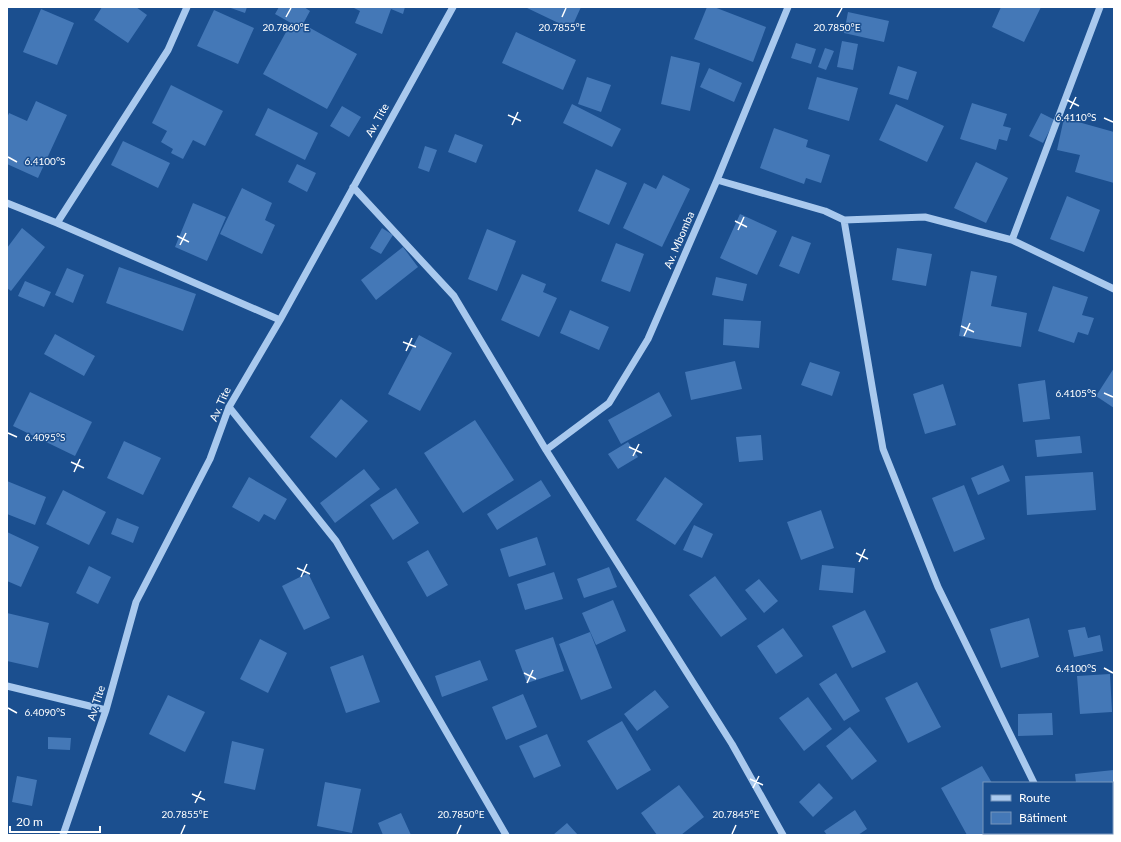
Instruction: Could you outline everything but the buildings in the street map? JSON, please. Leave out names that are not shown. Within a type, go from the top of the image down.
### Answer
[{"type":"street","points":[[57,223],[168,50],[188,7]]},
{"type":"street","name":"Av. Tite","points":[[63,835],[106,710],[136,602],[210,459],[229,407],[280,320],[453,7]]},
{"type":"street","name":"Av. Mbomba","points":[[546,450],[609,403],[648,339],[717,180],[788,7]]},
{"type":"street","points":[[1012,240],[1100,7]]},
{"type":"street","points":[[717,180],[825,211],[844,220],[925,217],[1012,240],[1114,289]]},
{"type":"street","points":[[353,187],[454,296],[546,450],[732,744],[783,835]]},
{"type":"street","points":[[7,203],[57,223],[280,320]]},
{"type":"street","points":[[844,220],[883,449],[938,587],[1034,782]]},
{"type":"street","points":[[229,407],[336,541],[506,835]]},
{"type":"street","points":[[7,686],[106,710]]}]
